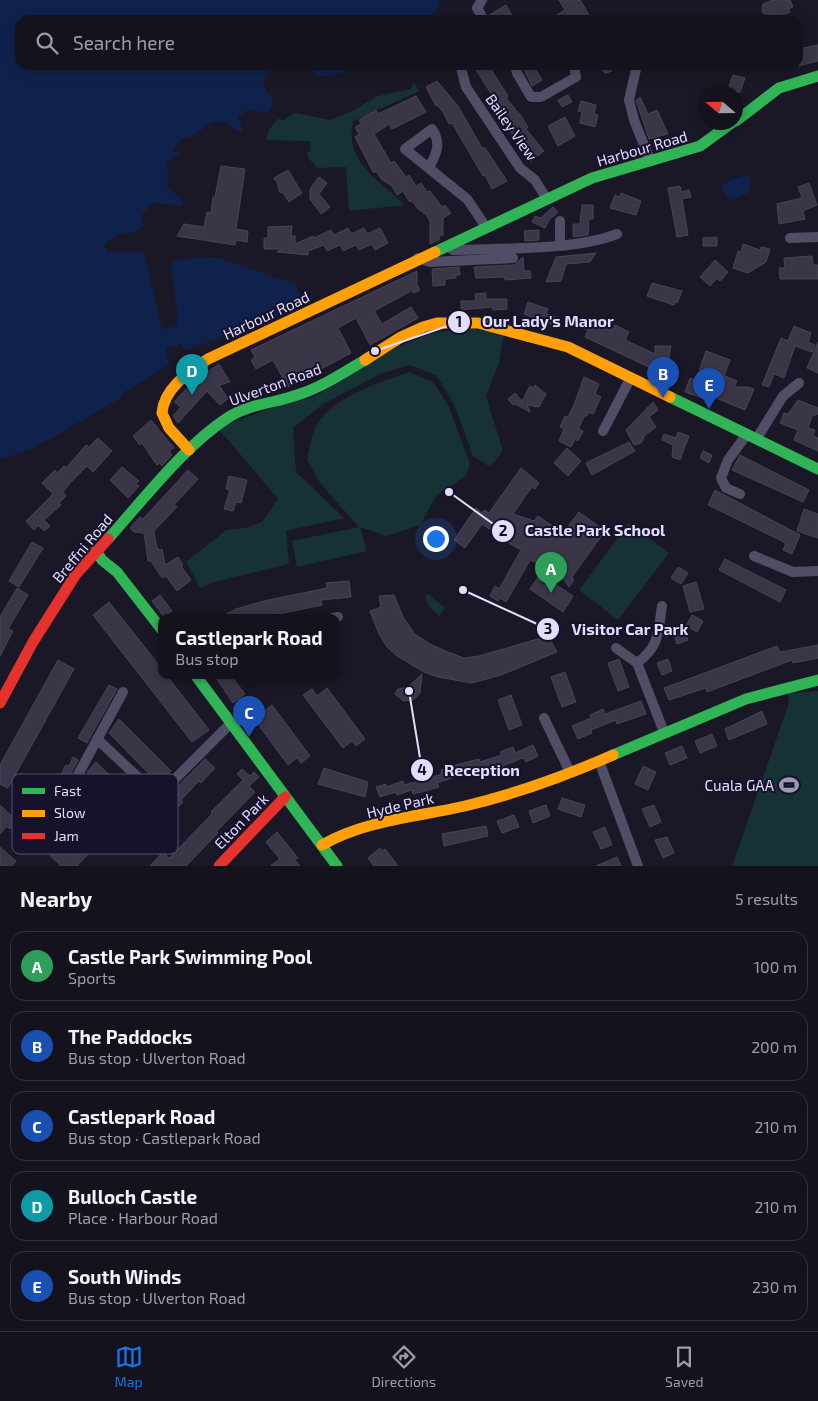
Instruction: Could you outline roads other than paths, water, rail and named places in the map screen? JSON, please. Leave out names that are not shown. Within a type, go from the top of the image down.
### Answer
[{"type":"street","points":[[481,15],[477,8],[482,0]]},
{"type":"street","name":"Bailey View","points":[[462,70],[466,87],[520,168],[535,180],[546,198]]},
{"type":"street","points":[[516,70],[531,98],[540,97],[576,77],[575,70]]},
{"type":"street","points":[[635,70],[629,100],[634,120],[650,160]]},
{"type":"street","name":"Harbour Road","points":[[743,115],[779,88],[818,76]]},
{"type":"street","name":"Harbour Road","points":[[189,450],[171,430],[162,414],[164,399],[184,376],[208,359],[546,198],[592,178],[650,160],[676,155],[700,146],[723,130]]},
{"type":"street","points":[[428,168],[467,199],[486,227]]},
{"type":"street","points":[[560,221],[560,245]]},
{"type":"street","points":[[447,246],[453,250],[560,245],[600,240],[617,234]]},
{"type":"street","points":[[790,238],[818,237]]},
{"type":"street","points":[[418,258],[425,262],[513,258]]},
{"type":"street","name":"Ulverton Road","points":[[189,450],[230,417],[262,404],[297,396],[332,380],[401,338],[437,323],[478,323],[568,347],[818,470]]},
{"type":"street","points":[[603,431],[630,379]]},
{"type":"street","points":[[740,494],[726,488],[721,478],[728,460],[752,436],[783,396],[799,383]]},
{"type":"street","name":"Breffni Road","points":[[0,703],[64,591],[96,551],[189,450]]},
{"type":"street","points":[[96,551],[117,572],[158,625]]},
{"type":"street","points":[[754,556],[793,572],[818,571]]},
{"type":"street","points":[[637,663],[650,654],[658,640],[662,606]]},
{"type":"street","points":[[616,648],[637,663],[664,732]]},
{"type":"street","points":[[198,679],[337,866]]},
{"type":"street","name":"Hyde Park","points":[[322,845],[343,833],[497,797],[599,761],[664,732],[768,692],[796,683],[818,680]]},
{"type":"street","points":[[78,774],[123,692]]},
{"type":"street","points":[[544,718],[570,772]]},
{"type":"street","points":[[178,776],[231,723]]},
{"type":"street","points":[[97,739],[134,774]]},
{"type":"street","points":[[599,761],[638,866]]},
{"type":"street","name":"Elton Park","points":[[219,866],[285,796]]},
{"type":"water","points":[[0,0],[439,0],[440,5],[433,15],[15,15],[15,70],[272,70],[263,81],[266,92],[273,98],[271,110],[266,113],[249,109],[238,117],[243,131],[239,132],[223,122],[214,122],[192,136],[181,140],[172,152],[184,151],[171,158],[166,164],[169,177],[166,185],[184,202],[180,206],[153,203],[142,215],[141,220],[144,225],[142,228],[134,232],[120,233],[107,242],[104,247],[108,252],[144,252],[162,329],[177,326],[178,320],[171,266],[174,260],[206,257],[222,259],[296,284],[302,303],[256,326],[186,350],[181,344],[166,349],[169,365],[123,393],[124,396],[34,448],[0,460]]},
{"type":"water","points":[[312,70],[350,70],[327,76],[315,75]]},
{"type":"water","points":[[747,175],[751,180],[748,193],[730,200],[723,191],[723,185],[730,180]]},
{"type":"place","name":"Our Lady's Manor","points":[[375,351]]},
{"type":"place","name":"Bulloch Castle","points":[[192,395]]},
{"type":"place","name":"The Paddocks","points":[[663,398]]},
{"type":"place","name":"South Winds","points":[[709,409]]},
{"type":"place","name":"Castle Park School","points":[[449,492]]},
{"type":"place","name":"Visitor Car Park","points":[[463,590]]},
{"type":"place","name":"Castle Park Swimming Pool","points":[[551,593]]},
{"type":"place","name":"Reception","points":[[409,691]]},
{"type":"place","name":"Castlepark Road","points":[[249,737]]},
{"type":"place","name":"Cuala GAA","points":[[789,785]]}]
